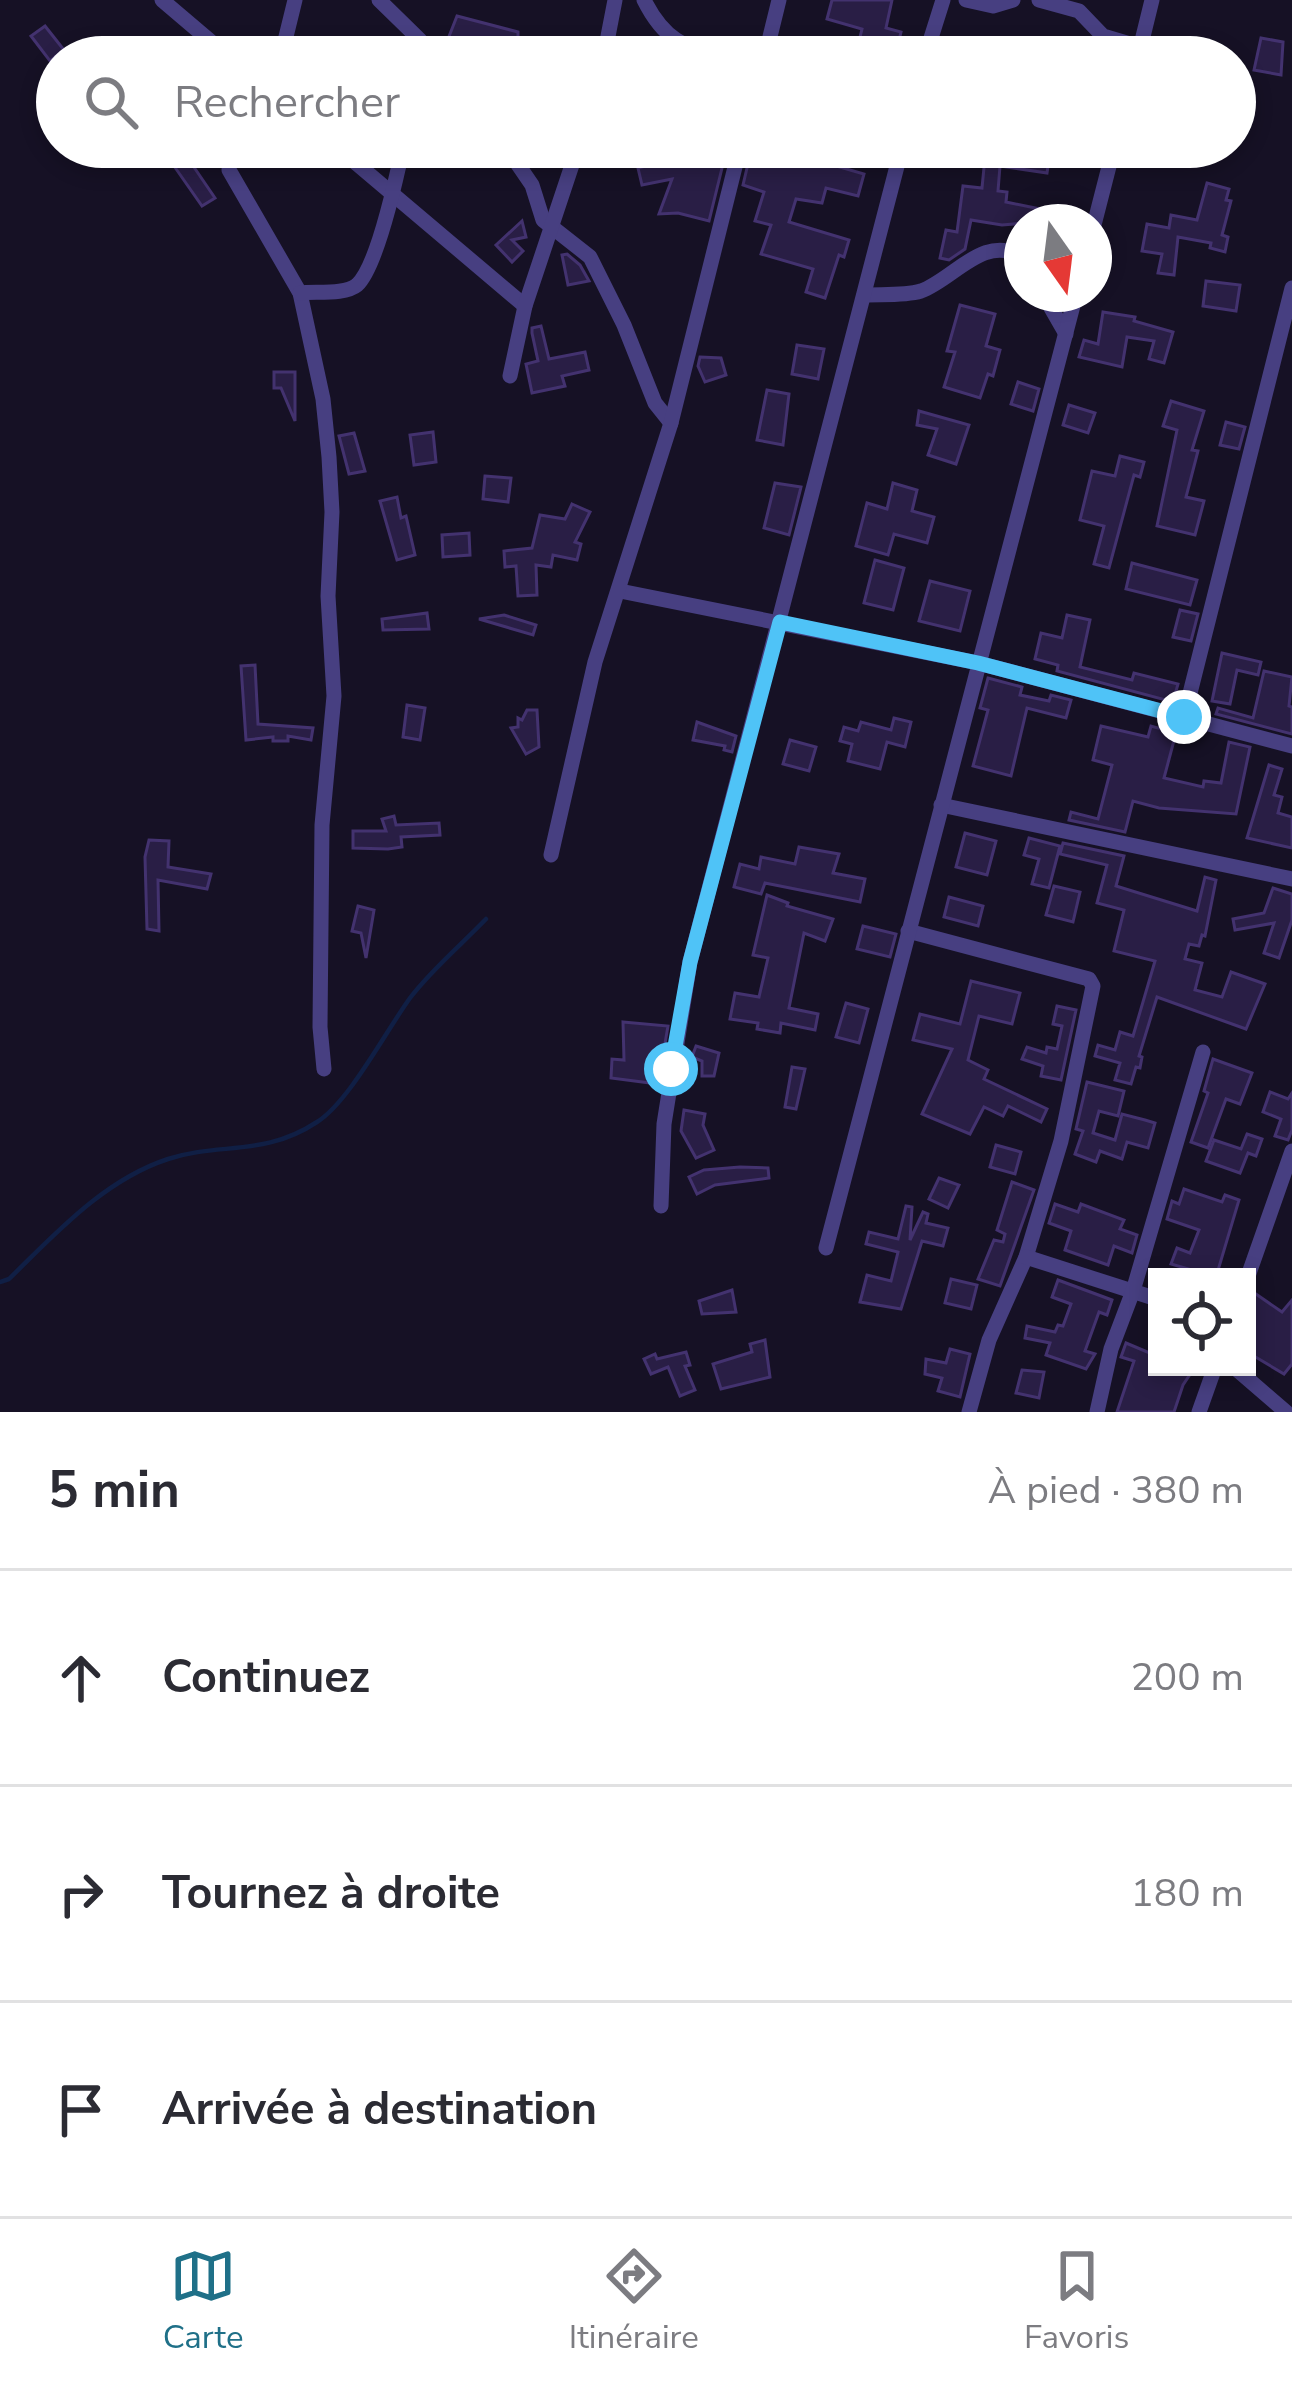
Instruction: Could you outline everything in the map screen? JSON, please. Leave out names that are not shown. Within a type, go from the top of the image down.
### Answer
[{"type":"street","points":[[162,0],[204,36]]},
{"type":"street","points":[[286,36],[295,0]]},
{"type":"street","points":[[379,0],[416,36]]},
{"type":"street","points":[[608,36],[615,0]]},
{"type":"street","points":[[644,0],[670,36]]},
{"type":"street","points":[[770,36],[778,0]]},
{"type":"street","points":[[932,36],[943,0]]},
{"type":"street","points":[[966,0],[993,7],[1013,0]]},
{"type":"street","points":[[1040,0],[1079,11],[1103,36]]},
{"type":"street","points":[[1143,36],[1152,0]]},
{"type":"street","points":[[229,168],[300,292],[323,399],[332,512],[328,596],[334,695],[322,825],[324,1069]]},
{"type":"street","points":[[363,168],[525,306]]},
{"type":"street","points":[[300,292],[351,289],[358,284],[398,168]]},
{"type":"street","points":[[520,168],[532,185],[543,220],[590,257],[655,403],[671,423]]},
{"type":"street","points":[[510,376],[525,306],[571,168]]},
{"type":"street","points":[[550,855],[595,662],[671,423],[735,168]]},
{"type":"street","points":[[662,1206],[664,1124],[690,962],[897,168]]},
{"type":"street","points":[[1099,204],[1109,168]]},
{"type":"street","points":[[864,296],[925,289],[980,254],[1004,251]]},
{"type":"street","points":[[1184,717],[1292,288]]},
{"type":"street","points":[[1053,312],[1066,334]]},
{"type":"street","points":[[826,1248],[1072,312]]},
{"type":"street","points":[[620,591],[978,663],[1292,746]]},
{"type":"street","points":[[941,805],[1292,879]]},
{"type":"street","points":[[908,932],[1088,979],[1093,986],[1061,1141],[1026,1257],[989,1340],[969,1412]]},
{"type":"street","points":[[1097,1412],[1111,1348],[1133,1291],[1203,1052]]},
{"type":"street","points":[[1252,1268],[1286,1191],[1292,1151]]},
{"type":"street","points":[[1026,1257],[1148,1296]]},
{"type":"street","points":[[1199,1412],[1212,1376]]},
{"type":"street","points":[[1244,1376],[1286,1412]]},
{"type":"building","points":[[832,0],[892,0],[886,28],[901,32],[900,36],[860,36],[862,29],[827,19]]},
{"type":"building","points":[[457,16],[518,32],[518,36],[449,36]]},
{"type":"building","points":[[45,26],[53,36],[36,36],[36,43],[31,36]]},
{"type":"building","points":[[1261,38],[1283,42],[1281,75],[1256,70]]},
{"type":"building","points":[[175,168],[195,168],[215,198],[202,206]]},
{"type":"building","points":[[638,168],[722,168],[709,221],[678,213],[659,214],[672,179],[642,185]]},
{"type":"building","points":[[747,168],[843,168],[864,174],[858,196],[826,188],[822,203],[796,199],[789,222],[849,240],[825,298],[806,292],[813,269],[761,254],[771,225],[755,221],[764,192],[743,185]]},
{"type":"building","points":[[984,168],[1000,168],[998,191],[1007,192],[1006,202],[1016,204],[1004,204],[1004,225],[971,220],[965,249],[949,260],[940,258],[946,230],[957,232],[963,186],[982,188]]},
{"type":"building","points":[[1207,183],[1229,189],[1226,200],[1231,201],[1222,235],[1228,237],[1225,252],[1210,248],[1211,243],[1178,237],[1174,275],[1158,273],[1162,254],[1142,251],[1147,224],[1169,228],[1171,215],[1197,220]]},
{"type":"building","points":[[522,221],[526,237],[512,240],[523,251],[512,262],[496,245]]},
{"type":"building","points":[[567,254],[589,281],[568,285],[562,255]]},
{"type":"building","points":[[1206,281],[1240,285],[1236,311],[1203,306]]},
{"type":"building","points":[[960,305],[995,314],[986,346],[1000,350],[980,398],[944,387],[955,352],[947,351]]},
{"type":"building","points":[[1103,312],[1135,317],[1134,321],[1173,332],[1164,363],[1149,359],[1154,341],[1127,337],[1122,367],[1079,357],[1084,340],[1098,344]]},
{"type":"building","points":[[541,326],[549,359],[585,352],[589,370],[562,376],[565,386],[532,393],[526,364],[538,361],[532,328]]},
{"type":"building","points":[[797,345],[824,349],[818,379],[792,374]]},
{"type":"building","points":[[700,357],[721,358],[726,375],[705,382],[698,366]]},
{"type":"building","points":[[274,372],[295,372],[295,421],[281,388],[274,388]]},
{"type":"building","points":[[1018,382],[1039,389],[1033,411],[1011,404]]},
{"type":"building","points":[[767,390],[789,394],[783,445],[757,440]]},
{"type":"building","points":[[1171,401],[1204,411],[1192,450],[1198,451],[1186,497],[1204,501],[1195,535],[1157,526],[1177,430],[1163,426]]},
{"type":"building","points":[[1069,405],[1095,413],[1088,433],[1063,425]]},
{"type":"building","points":[[919,411],[969,425],[956,464],[928,455],[937,429],[917,425]]},
{"type":"building","points":[[1226,422],[1245,427],[1239,449],[1220,445]]},
{"type":"building","points":[[433,432],[436,462],[414,465],[410,435]]},
{"type":"building","points":[[354,433],[365,471],[349,474],[339,436]]},
{"type":"building","points":[[1120,456],[1144,462],[1140,477],[1134,475],[1109,568],[1094,564],[1104,526],[1080,520],[1092,471],[1115,476]]},
{"type":"building","points":[[485,476],[511,478],[508,502],[483,499]]},
{"type":"building","points":[[775,483],[801,487],[789,535],[764,528]]},
{"type":"building","points":[[893,483],[917,490],[912,511],[934,517],[927,543],[894,534],[888,555],[856,546],[867,503],[887,509]]},
{"type":"building","points":[[397,497],[415,555],[397,560],[380,501]]},
{"type":"building","points":[[572,504],[590,512],[575,542],[581,544],[577,560],[553,555],[551,567],[536,565],[537,595],[518,596],[516,566],[505,567],[504,551],[532,548],[540,515],[565,519]]},
{"type":"building","points":[[469,533],[470,555],[443,557],[442,535]]},
{"type":"building","points":[[875,560],[904,568],[893,610],[864,603]]},
{"type":"building","points":[[1132,563],[1197,580],[1190,605],[1126,589]]},
{"type":"building","points":[[930,581],[970,591],[960,631],[919,621]]},
{"type":"building","points":[[1180,610],[1198,614],[1191,641],[1173,637]]},
{"type":"building","points":[[427,613],[429,629],[383,630],[382,619]]},
{"type":"building","points":[[504,615],[536,625],[533,635],[479,619]]},
{"type":"building","points":[[1067,615],[1090,620],[1080,667],[1132,680],[1134,673],[1178,684],[1173,702],[1057,671],[1058,665],[1035,659],[1041,633],[1062,638]]},
{"type":"building","points":[[1222,653],[1261,662],[1258,675],[1237,670],[1230,704],[1212,701]]},
{"type":"building","points":[[255,665],[258,724],[313,728],[311,740],[288,736],[288,741],[273,741],[273,737],[246,740],[241,666]]},
{"type":"building","points":[[1264,671],[1292,677],[1292,734],[1216,714],[1218,708],[1253,718]]},
{"type":"building","points":[[988,678],[1022,687],[1020,695],[1071,700],[1066,718],[1027,708],[1011,776],[973,766],[988,710],[980,708]]},
{"type":"building","points":[[407,705],[425,708],[420,740],[403,737]]},
{"type":"building","points":[[527,710],[537,710],[539,747],[526,754],[511,728],[518,727],[518,718],[522,720]]},
{"type":"building","points":[[894,718],[911,722],[905,747],[887,742],[880,769],[848,761],[852,744],[840,741],[844,727],[858,731],[861,722],[891,730]]},
{"type":"building","points":[[697,722],[736,736],[732,752],[724,750],[725,746],[693,740]]},
{"type":"building","points":[[1101,726],[1148,737],[1151,726],[1176,733],[1164,778],[1203,787],[1204,781],[1221,783],[1229,742],[1250,747],[1236,814],[1159,808],[1133,801],[1125,832],[1069,820],[1071,812],[1098,819],[1112,765],[1093,760]]},
{"type":"building","points":[[790,740],[816,747],[809,771],[783,764]]},
{"type":"building","points":[[1269,765],[1282,769],[1274,795],[1282,797],[1278,813],[1292,817],[1292,848],[1247,838]]},
{"type":"building","points":[[394,816],[396,825],[439,823],[440,835],[401,837],[402,847],[353,848],[353,831],[386,831],[382,819]]},
{"type":"building","points":[[965,833],[996,841],[987,875],[956,867]]},
{"type":"building","points":[[1029,838],[1060,846],[1049,888],[1032,884],[1039,859],[1024,855]]},
{"type":"building","points":[[149,840],[169,841],[168,867],[211,874],[207,889],[158,880],[159,931],[147,929],[145,857]]},
{"type":"building","points":[[1063,843],[1124,856],[1116,886],[1197,911],[1205,877],[1216,880],[1205,936],[1199,946],[1189,944],[1185,959],[1202,963],[1195,990],[1222,997],[1231,972],[1265,984],[1246,1029],[1157,997],[1139,1056],[1140,1068],[1136,1067],[1131,1084],[1115,1080],[1120,1063],[1095,1056],[1098,1045],[1115,1050],[1120,1032],[1133,1036],[1155,961],[1114,951],[1124,910],[1097,903],[1107,865],[1060,854]]},
{"type":"building","points":[[799,847],[839,854],[833,873],[865,879],[860,902],[765,883],[761,894],[734,887],[740,864],[759,869],[761,857],[795,864]]},
{"type":"building","points":[[1054,886],[1080,892],[1073,922],[1046,915]]},
{"type":"building","points":[[1273,888],[1292,894],[1292,920],[1279,958],[1264,953],[1274,923],[1235,930],[1233,919],[1264,913]]},
{"type":"building","points":[[767,895],[833,919],[825,941],[804,933],[789,1008],[818,1014],[815,1030],[781,1023],[780,1033],[757,1029],[758,1023],[730,1019],[735,993],[759,997],[768,958],[753,955]]},
{"type":"building","points":[[949,897],[983,906],[978,926],[944,917]]},
{"type":"building","points":[[358,906],[374,910],[366,958],[361,933],[352,931]]},
{"type":"building","points":[[863,926],[896,934],[890,957],[857,949]]},
{"type":"building","points":[[971,981],[1020,993],[1012,1024],[979,1016],[968,1060],[988,1070],[984,1079],[1047,1109],[1041,1122],[1008,1106],[1003,1116],[984,1107],[970,1134],[922,1114],[952,1049],[913,1040],[920,1014],[960,1024]]},
{"type":"building","points":[[846,1003],[868,1009],[859,1043],[836,1037]]},
{"type":"building","points":[[1057,1006],[1076,1010],[1061,1080],[1041,1076],[1043,1066],[1022,1059],[1027,1047],[1046,1053],[1047,1047],[1057,1049],[1062,1026],[1053,1024]]},
{"type":"building","points":[[623,1022],[668,1026],[658,1084],[611,1078],[612,1059],[624,1060]]},
{"type":"building","points":[[696,1046],[719,1053],[714,1076],[702,1076],[702,1061],[692,1057]]},
{"type":"building","points":[[1213,1059],[1252,1073],[1240,1104],[1226,1099],[1208,1148],[1191,1142],[1208,1093],[1204,1091]]},
{"type":"building","points":[[792,1067],[805,1069],[796,1109],[785,1107]]},
{"type":"building","points":[[1087,1082],[1124,1091],[1118,1116],[1099,1111],[1093,1133],[1115,1140],[1122,1114],[1145,1120],[1155,1123],[1148,1148],[1127,1142],[1122,1159],[1100,1151],[1096,1162],[1075,1154],[1083,1131],[1076,1129]]},
{"type":"building","points":[[1270,1092],[1288,1099],[1292,1093],[1288,1140],[1275,1136],[1281,1119],[1263,1112]]},
{"type":"building","points":[[684,1110],[705,1114],[703,1125],[714,1150],[696,1158],[681,1131]]},
{"type":"building","points":[[1247,1134],[1262,1139],[1256,1156],[1248,1153],[1240,1173],[1206,1161],[1214,1140],[1241,1149]]},
{"type":"building","points":[[996,1145],[1021,1152],[1015,1174],[990,1167]]},
{"type":"building","points":[[768,1168],[769,1178],[715,1185],[697,1194],[689,1177],[704,1170]]},
{"type":"building","points":[[939,1178],[959,1185],[948,1208],[929,1199]]},
{"type":"building","points":[[1012,1182],[1034,1190],[1000,1286],[978,1279],[994,1240],[1003,1242],[1005,1234],[997,1230]]},
{"type":"building","points":[[1184,1189],[1222,1202],[1225,1195],[1239,1200],[1219,1268],[1171,1264],[1177,1248],[1190,1253],[1199,1230],[1167,1219],[1172,1201],[1179,1204]]},
{"type":"building","points":[[1055,1204],[1078,1212],[1081,1204],[1124,1220],[1120,1229],[1137,1235],[1132,1253],[1114,1246],[1108,1265],[1065,1250],[1071,1231],[1049,1223]]},
{"type":"building","points":[[906,1206],[912,1207],[910,1240],[923,1212],[928,1214],[926,1223],[948,1228],[943,1246],[922,1241],[901,1309],[860,1302],[867,1275],[891,1281],[898,1252],[866,1244],[869,1232],[898,1239]]},
{"type":"building","points":[[951,1279],[977,1285],[971,1309],[945,1303]]},
{"type":"building","points":[[1058,1280],[1112,1300],[1107,1315],[1099,1312],[1085,1351],[1095,1354],[1086,1369],[1046,1355],[1050,1343],[1025,1338],[1027,1326],[1055,1332],[1058,1325],[1063,1326],[1071,1304],[1052,1297]]},
{"type":"building","points":[[732,1290],[736,1312],[702,1314],[699,1301]]},
{"type":"building","points":[[1256,1294],[1282,1312],[1292,1300],[1292,1364],[1284,1374],[1256,1357]]},
{"type":"building","points":[[765,1340],[770,1377],[721,1389],[713,1364],[752,1352],[750,1344]]},
{"type":"building","points":[[1126,1343],[1148,1352],[1148,1376],[1189,1376],[1174,1412],[1117,1412],[1134,1361],[1121,1357]]},
{"type":"building","points":[[950,1349],[970,1354],[960,1397],[938,1391],[942,1378],[925,1374],[926,1359],[946,1363]]},
{"type":"building","points":[[686,1352],[690,1365],[685,1366],[695,1390],[680,1396],[668,1367],[651,1374],[644,1359]]},
{"type":"building","points":[[1022,1370],[1044,1372],[1039,1398],[1016,1393]]},
{"type":"waterway","points":[[0,1282],[9,1279],[102,1194],[145,1168],[187,1154],[279,1140],[317,1122],[354,1083],[418,988],[486,919]]},
{"type":"route","points":[[671,1069],[690,962],[780,622],[978,663],[1184,717]]}]
